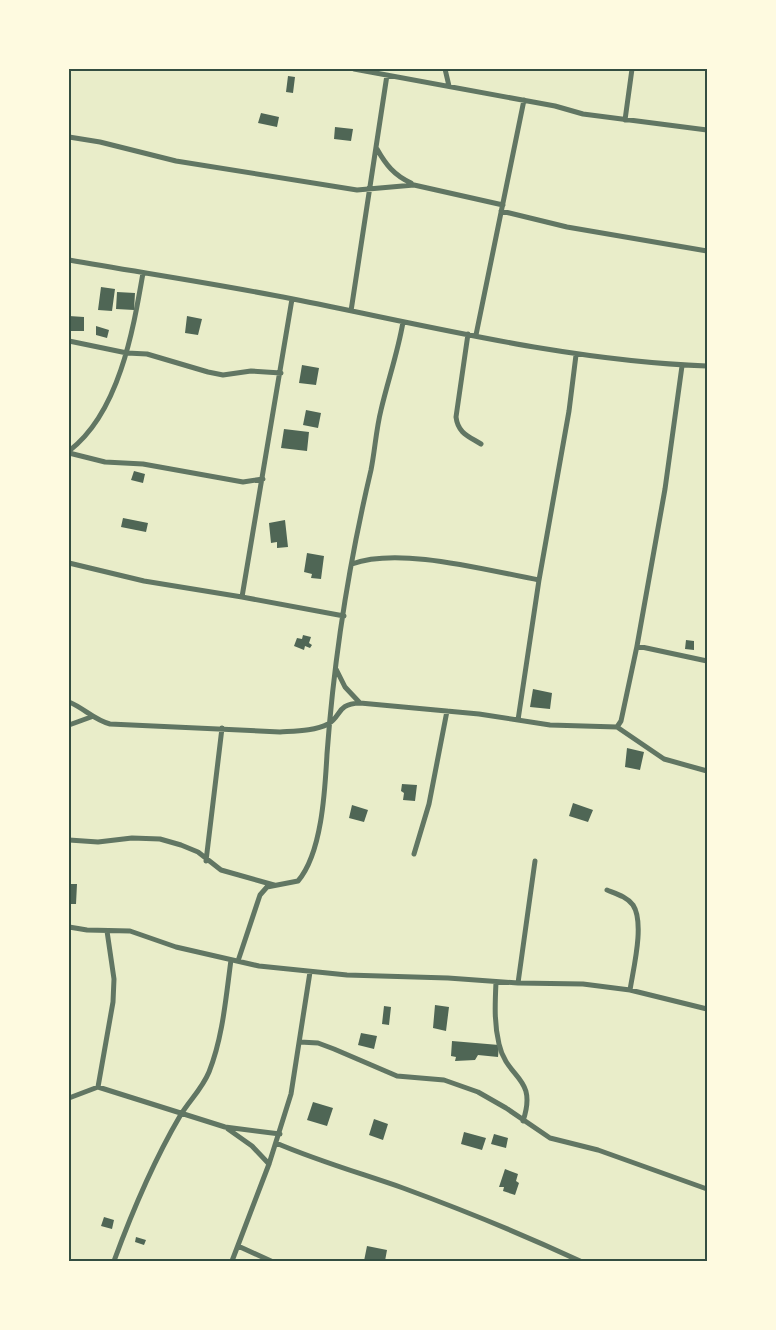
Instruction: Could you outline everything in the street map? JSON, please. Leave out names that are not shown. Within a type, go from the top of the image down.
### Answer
[{"type":"street","points":[[354,69],[524,100],[583,114],[707,130]]},
{"type":"street","points":[[445,69],[449,86]]},
{"type":"street","points":[[625,120],[632,69]]},
{"type":"street","points":[[351,311],[387,75]]},
{"type":"street","points":[[476,335],[524,100]]},
{"type":"street","points":[[69,137],[100,142],[176,161],[370,190],[396,185],[414,185]]},
{"type":"street","points":[[377,149],[387,167],[398,177],[414,185],[567,226],[707,251]]},
{"type":"street","points":[[69,260],[292,299],[576,355],[682,366],[707,366]]},
{"type":"street","points":[[142,272],[127,353],[100,415],[89,432],[69,452],[105,462],[143,464],[243,482],[263,479]]},
{"type":"street","points":[[242,597],[292,299]]},
{"type":"street","points":[[69,840],[98,842],[132,838],[181,844],[198,852],[206,861],[221,870],[274,885],[287,885],[298,881],[311,861],[324,800],[329,724],[358,520],[375,448],[381,410],[396,358],[403,322]]},
{"type":"street","points":[[468,334],[456,417],[457,426],[461,433],[481,444]]},
{"type":"street","points":[[69,341],[127,353],[147,354],[208,372],[223,374],[251,371],[281,373]]},
{"type":"street","points":[[518,720],[539,580],[559,477],[576,355]]},
{"type":"street","points":[[617,727],[621,721],[637,646],[665,489],[682,366]]},
{"type":"street","points":[[352,564],[376,559],[407,558],[539,580]]},
{"type":"street","points":[[69,563],[144,581],[344,616]]},
{"type":"street","points":[[637,646],[707,661]]},
{"type":"street","points":[[336,669],[345,687],[360,703]]},
{"type":"street","points":[[69,702],[81,707],[91,717],[110,724],[280,732],[298,731],[329,724],[339,710],[348,704],[360,703],[447,711],[550,725],[617,727],[664,759],[707,771]]},
{"type":"street","points":[[414,854],[429,804],[447,711]]},
{"type":"street","points":[[69,725],[91,717]]},
{"type":"street","points":[[206,861],[222,728]]},
{"type":"street","points":[[518,983],[535,861]]},
{"type":"street","points":[[238,961],[260,895],[274,885]]},
{"type":"street","points":[[607,890],[626,898],[634,906],[638,916],[639,928],[630,990]]},
{"type":"street","points":[[69,927],[130,931],[176,947],[231,960],[310,972],[518,983],[583,984],[630,990],[707,1009]]},
{"type":"street","points":[[98,1087],[113,1002],[114,979],[107,930]]},
{"type":"street","points":[[114,1261],[157,1159],[181,1114],[197,1093],[209,1072],[217,1042],[231,960]]},
{"type":"street","points":[[232,1261],[280,1134],[291,1094],[310,972]]},
{"type":"street","points":[[496,982],[494,1016],[499,1045],[508,1064],[526,1087],[528,1097],[523,1121]]},
{"type":"street","points":[[300,1042],[326,1046],[398,1076],[444,1080],[478,1092],[506,1108],[550,1138],[598,1150],[707,1189]]},
{"type":"street","points":[[69,1098],[98,1087],[225,1127],[280,1134]]},
{"type":"street","points":[[225,1127],[252,1146],[269,1164]]},
{"type":"street","points":[[276,1143],[332,1165],[404,1189],[535,1240],[580,1261]]},
{"type":"street","points":[[238,1246],[271,1261]]},
{"type":"building","points":[[288,76],[295,77],[293,93],[286,92]]},
{"type":"building","points":[[261,113],[279,117],[277,127],[258,123]]},
{"type":"building","points":[[335,127],[353,129],[351,141],[334,139]]},
{"type":"building","points":[[101,287],[115,289],[112,311],[98,310]]},
{"type":"building","points":[[117,292],[135,293],[134,310],[116,309]]},
{"type":"building","points":[[69,316],[84,317],[84,331],[69,331]]},
{"type":"building","points":[[187,316],[202,319],[198,335],[185,333]]},
{"type":"building","points":[[96,326],[109,330],[107,338],[96,335]]},
{"type":"building","points":[[302,365],[319,368],[316,385],[299,383]]},
{"type":"building","points":[[306,410],[321,413],[318,428],[303,425]]},
{"type":"building","points":[[284,429],[309,432],[307,451],[281,448]]},
{"type":"building","points":[[134,471],[145,474],[143,483],[131,480]]},
{"type":"building","points":[[123,518],[148,523],[146,532],[121,527]]},
{"type":"building","points":[[285,520],[288,547],[277,548],[277,542],[271,543],[269,523]]},
{"type":"building","points":[[307,553],[324,556],[321,579],[311,578],[312,574],[304,572]]},
{"type":"building","points":[[303,635],[311,637],[309,643],[312,645],[310,648],[305,646],[304,650],[294,646],[297,638],[302,639]]},
{"type":"building","points":[[686,640],[694,641],[694,650],[685,649]]},
{"type":"building","points":[[533,689],[552,693],[550,709],[530,707]]},
{"type":"building","points":[[627,748],[644,752],[640,770],[625,767]]},
{"type":"building","points":[[402,784],[417,785],[415,801],[403,800]]},
{"type":"building","points":[[573,803],[593,810],[588,822],[569,816]]},
{"type":"building","points":[[352,805],[368,810],[364,822],[349,818]]},
{"type":"building","points":[[69,884],[77,884],[76,904],[70,904]]},
{"type":"building","points":[[435,1005],[449,1007],[446,1031],[433,1028]]},
{"type":"building","points":[[384,1006],[391,1007],[389,1025],[382,1024]]},
{"type":"building","points":[[361,1033],[377,1036],[374,1049],[358,1045]]},
{"type":"building","points":[[452,1041],[499,1045],[498,1057],[478,1055],[475,1060],[455,1061],[456,1057],[451,1056]]},
{"type":"building","points":[[313,1102],[333,1108],[327,1126],[307,1120]]},
{"type":"building","points":[[374,1119],[388,1124],[383,1140],[369,1135]]},
{"type":"building","points":[[464,1132],[486,1138],[482,1150],[461,1144]]},
{"type":"building","points":[[494,1134],[508,1138],[506,1148],[491,1144]]},
{"type":"building","points":[[505,1169],[518,1174],[516,1181],[519,1183],[515,1195],[503,1191],[504,1187],[499,1187]]},
{"type":"building","points":[[104,1217],[114,1220],[112,1229],[101,1226]]},
{"type":"building","points":[[136,1237],[146,1240],[144,1245],[135,1242]]},
{"type":"building","points":[[367,1246],[387,1250],[385,1261],[364,1261]]}]
